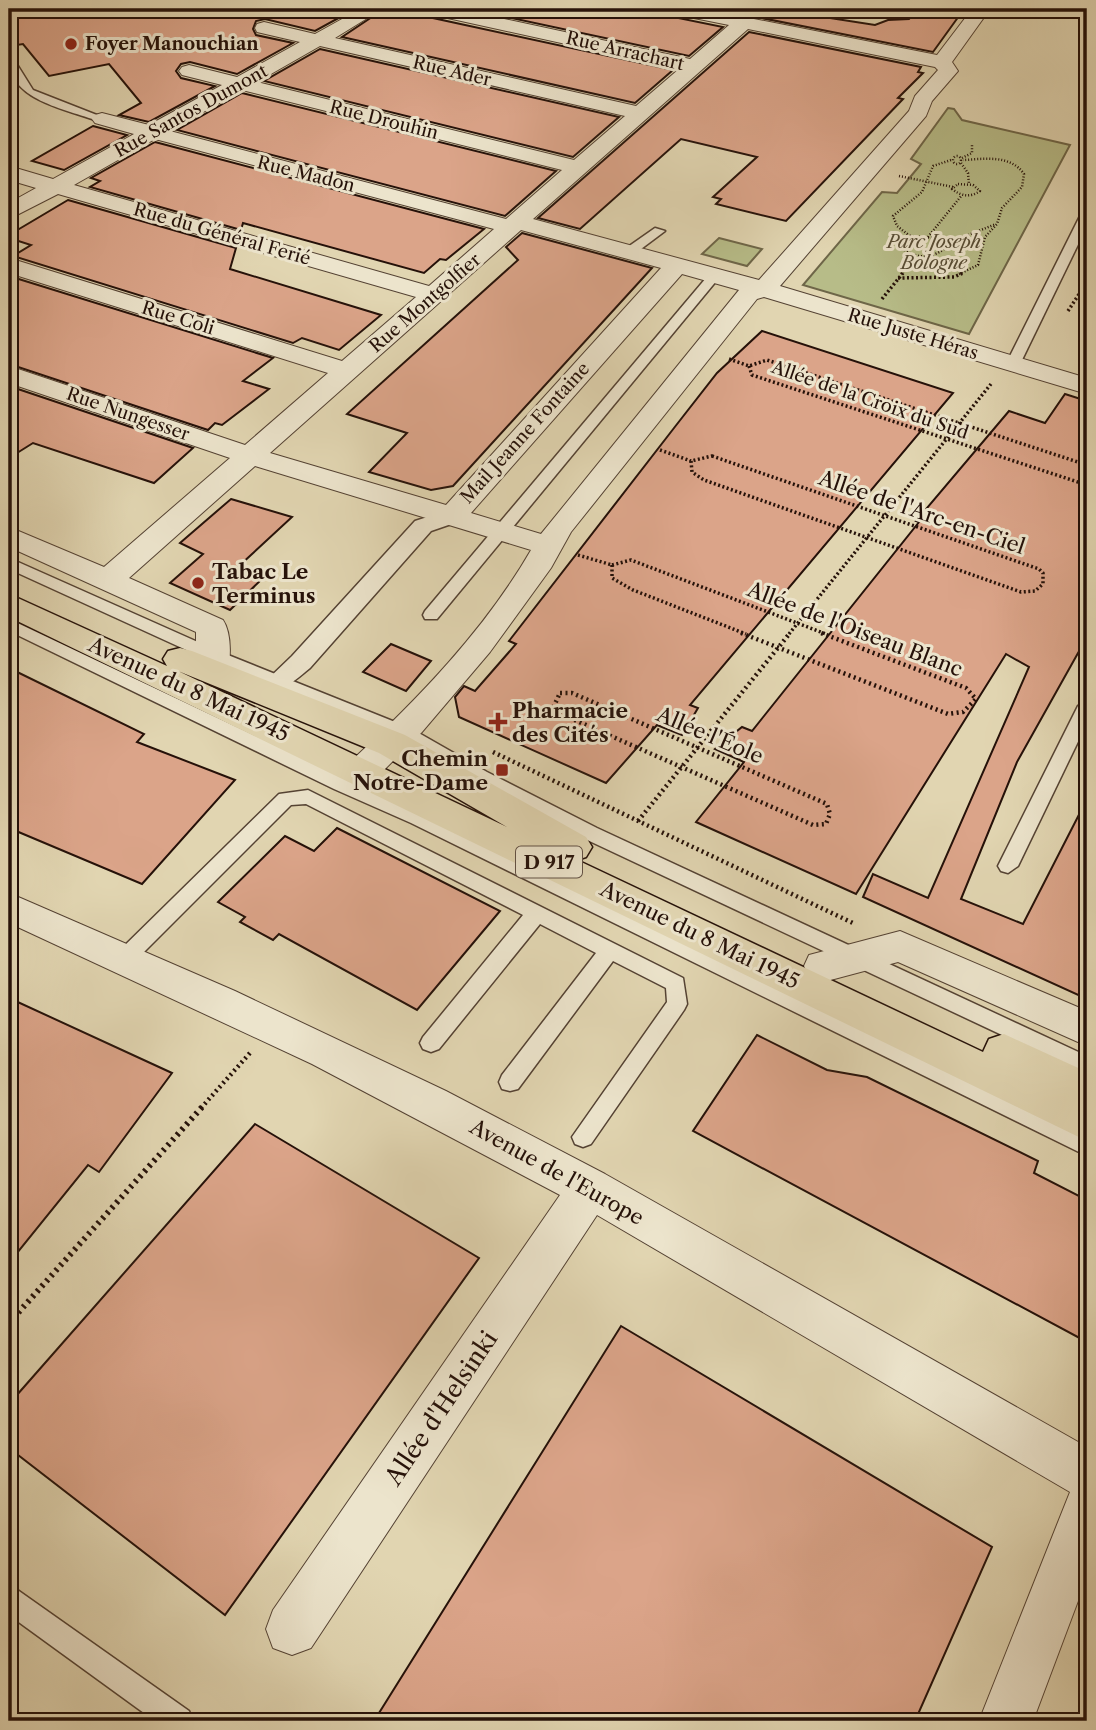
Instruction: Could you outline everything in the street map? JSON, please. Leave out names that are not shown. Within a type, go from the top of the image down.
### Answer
[{"type":"main road","name":"Avenue du 8 Mai 1945","points":[[9,579],[398,738],[571,846],[839,963],[1087,1091]]},
{"type":"main road","name":"Avenue du 8 Mai 1945","points":[[9,604],[1087,1122]]},
{"type":"street","name":"Rue Santos Dumont","points":[[9,212],[373,9]]},
{"type":"street","name":"Rue Arrachart","points":[[434,9],[693,66]]},
{"type":"street","points":[[361,772],[398,738],[457,670],[541,559],[547,545],[629,441],[753,295],[919,112],[922,100],[948,71],[942,62],[676,9]]},
{"type":"street","points":[[942,62],[981,9]]},
{"type":"street","name":"Rue Montgolfier","points":[[107,581],[248,454],[435,295],[743,23]]},
{"type":"street","name":"Rue Ader","points":[[264,28],[641,113]]},
{"type":"street","name":"Rue Drouhin","points":[[189,71],[239,86],[580,168]]},
{"type":"street","name":"Rue Madon","points":[[102,119],[150,134],[629,252]]},
{"type":"street","name":"Rue du Général Ferié","points":[[9,173],[435,295]]},
{"type":"street","name":"Rue Juste Héras","points":[[629,252],[716,274],[753,295],[864,319],[1087,386]]},
{"type":"street","name":"Rue Coli","points":[[9,265],[347,371]]},
{"type":"street","name":"Mail Jeanne Fontaine","points":[[280,680],[301,663],[423,526],[452,516],[677,265]]},
{"type":"street","name":"Rue Nungesser","points":[[9,374],[248,454],[547,545]]},
{"type":"street","points":[[9,536],[212,627],[212,663]]},
{"type":"street","name":"Avenue de l'Europe","points":[[9,907],[274,1026],[590,1188],[1087,1474]]},
{"type":"street","points":[[839,963],[900,946],[1087,1029]]},
{"type":"street","name":"Allée d'Helsinki","points":[[292,1629],[590,1188]]},
{"type":"street","points":[[1006,1721],[1087,1510]]},
{"type":"lane","points":[[9,60],[29,92],[102,119]]},
{"type":"lane","points":[[1013,364],[1087,214]]},
{"type":"lane","points":[[629,252],[659,231]]},
{"type":"lane","points":[[431,615],[716,274]]},
{"type":"lane","points":[[9,564],[212,663],[280,680],[481,777],[839,963],[1087,1066]]},
{"type":"lane","points":[[9,624],[340,784],[418,818],[1087,1146]]},
{"type":"lane","points":[[1008,866],[1087,706]]},
{"type":"lane","points":[[124,958],[286,799],[308,797],[676,985],[677,1004],[583,1137]]},
{"type":"lane","points":[[430,1043],[536,914]]},
{"type":"lane","points":[[510,1082],[609,951]]},
{"type":"lane","points":[[9,1598],[179,1721]]},
{"type":"path","points":[[962,160],[972,153],[972,145]]},
{"type":"path","points":[[898,278],[941,279],[966,274],[978,265],[985,237],[997,224],[1002,208],[1022,187],[1024,174],[1021,168],[1003,160],[951,160],[933,166],[922,192],[905,203],[893,216],[893,221],[910,236]]},
{"type":"path","points":[[962,160],[968,173],[969,184]]},
{"type":"path","points":[[910,178],[953,187],[969,184],[977,187],[979,193],[962,195],[953,191],[953,187]]},
{"type":"path","points":[[928,237],[962,195]]},
{"type":"path","points":[[943,245],[944,249],[934,256],[916,256],[900,247],[902,239],[910,236],[928,237],[943,245],[952,244],[974,230],[997,224]]},
{"type":"path","points":[[864,319],[916,256]]},
{"type":"path","points":[[1065,316],[1087,282]]},
{"type":"path","name":"Allée de la Croix du Sud","points":[[1087,465],[767,360],[749,366],[752,375],[946,441],[1087,485]]},
{"type":"path","points":[[617,846],[1000,374],[1013,364]]},
{"type":"path","name":"Allée de l'Arc-en-Ciel","points":[[629,441],[691,461],[712,456],[1039,569],[1043,573],[1043,584],[1035,592],[1021,592],[704,480],[692,472],[691,461]]},
{"type":"path","name":"Allée de l'Oiseau Blanc","points":[[547,545],[612,565],[631,560],[966,688],[976,699],[963,712],[948,714],[633,590],[612,578],[612,565]]},
{"type":"path","name":"Allée l'Éole","points":[[560,693],[572,693],[828,804],[830,814],[827,824],[813,825],[681,768],[561,714],[552,708],[554,699],[560,693]]},
{"type":"path","points":[[491,750],[900,946]]},
{"type":"path","points":[[9,1323],[274,1026]]},
{"type":"green space","name":"Parc Joseph Bologne","points":[[948,108],[954,109],[962,120],[1070,145],[969,334],[803,285],[882,192],[897,193],[921,164],[911,159]]},
{"type":"green space","points":[[719,238],[762,249],[747,266],[702,254]]},
{"type":"building","points":[[9,9],[355,9],[315,31],[265,19],[256,21],[253,29],[256,35],[293,43],[237,74],[190,62],[181,64],[176,71],[181,78],[215,86],[149,122],[119,115],[141,103],[109,64],[49,76],[23,44],[17,45],[9,34]]},
{"type":"building","points":[[384,9],[423,9],[433,18],[673,70],[635,103],[342,37]]},
{"type":"building","points":[[469,9],[634,9],[723,27],[689,56]]},
{"type":"building","points":[[735,9],[772,9],[875,25],[888,20],[909,19],[917,9],[964,9],[933,52],[731,12]]},
{"type":"building","points":[[749,32],[921,67],[918,72],[923,73],[898,98],[903,99],[786,221],[716,204],[721,199],[713,197],[757,157],[681,139],[580,229],[538,218]]},
{"type":"building","points":[[320,49],[619,117],[573,157],[264,81]]},
{"type":"building","points":[[242,93],[556,171],[505,216],[177,130]]},
{"type":"building","points":[[93,126],[127,135],[64,170],[32,161]]},
{"type":"building","points":[[155,142],[484,229],[446,260],[440,259],[424,273],[243,223],[241,230],[90,187],[100,181],[91,178]]},
{"type":"building","points":[[68,200],[236,248],[230,269],[381,315],[339,350],[302,338],[293,343],[13,256],[31,245],[9,238],[9,235]]},
{"type":"building","points":[[522,233],[652,268],[453,486],[431,490],[369,472],[407,433],[347,414],[518,260],[506,247]]},
{"type":"building","points":[[9,276],[273,358],[243,381],[269,389],[222,425],[215,423],[208,430],[9,364]]},
{"type":"building","points":[[762,331],[953,393],[690,705],[698,708],[682,735],[657,725],[606,783],[459,717],[455,697],[464,686],[475,691],[516,644],[509,641],[717,373]]},
{"type":"building","points":[[9,386],[193,448],[154,483],[33,443],[9,458]]},
{"type":"building","points":[[1065,394],[1087,401],[1087,637],[1017,762],[961,899],[1023,924],[1087,799],[1087,999],[863,897],[873,874],[928,898],[1029,667],[1006,654],[856,894],[696,822],[744,762],[715,749],[742,727],[752,731],[919,522],[916,521],[1009,411],[1045,423]]},
{"type":"building","points":[[231,499],[292,517],[239,566],[264,577],[230,610],[170,583],[203,554],[180,543]]},
{"type":"building","points":[[391,644],[431,661],[406,691],[363,672]]},
{"type":"building","points":[[9,668],[144,734],[137,742],[235,780],[142,884],[9,828]]},
{"type":"building","points":[[337,828],[500,911],[417,1010],[279,934],[273,940],[240,922],[245,917],[218,902],[285,836],[314,851]]},
{"type":"building","points":[[9,998],[172,1073],[99,1172],[88,1165],[9,1263]]},
{"type":"building","points":[[757,1035],[827,1070],[867,1077],[1038,1161],[1034,1173],[1087,1200],[1087,1342],[693,1131]]},
{"type":"building","points":[[255,1124],[479,1258],[225,1615],[9,1448],[9,1404]]},
{"type":"building","points":[[621,1326],[992,1547],[915,1721],[374,1721]]},
{"type":"place","name":"Foyer Manouchian","points":[[71,44]]},
{"type":"place","name":"Tabac Le Terminus","points":[[198,583]]},
{"type":"place","name":"Pharmacie des Cités","points":[[498,722]]},
{"type":"place","name":"Chemin Notre-Dame","points":[[502,770]]}]
